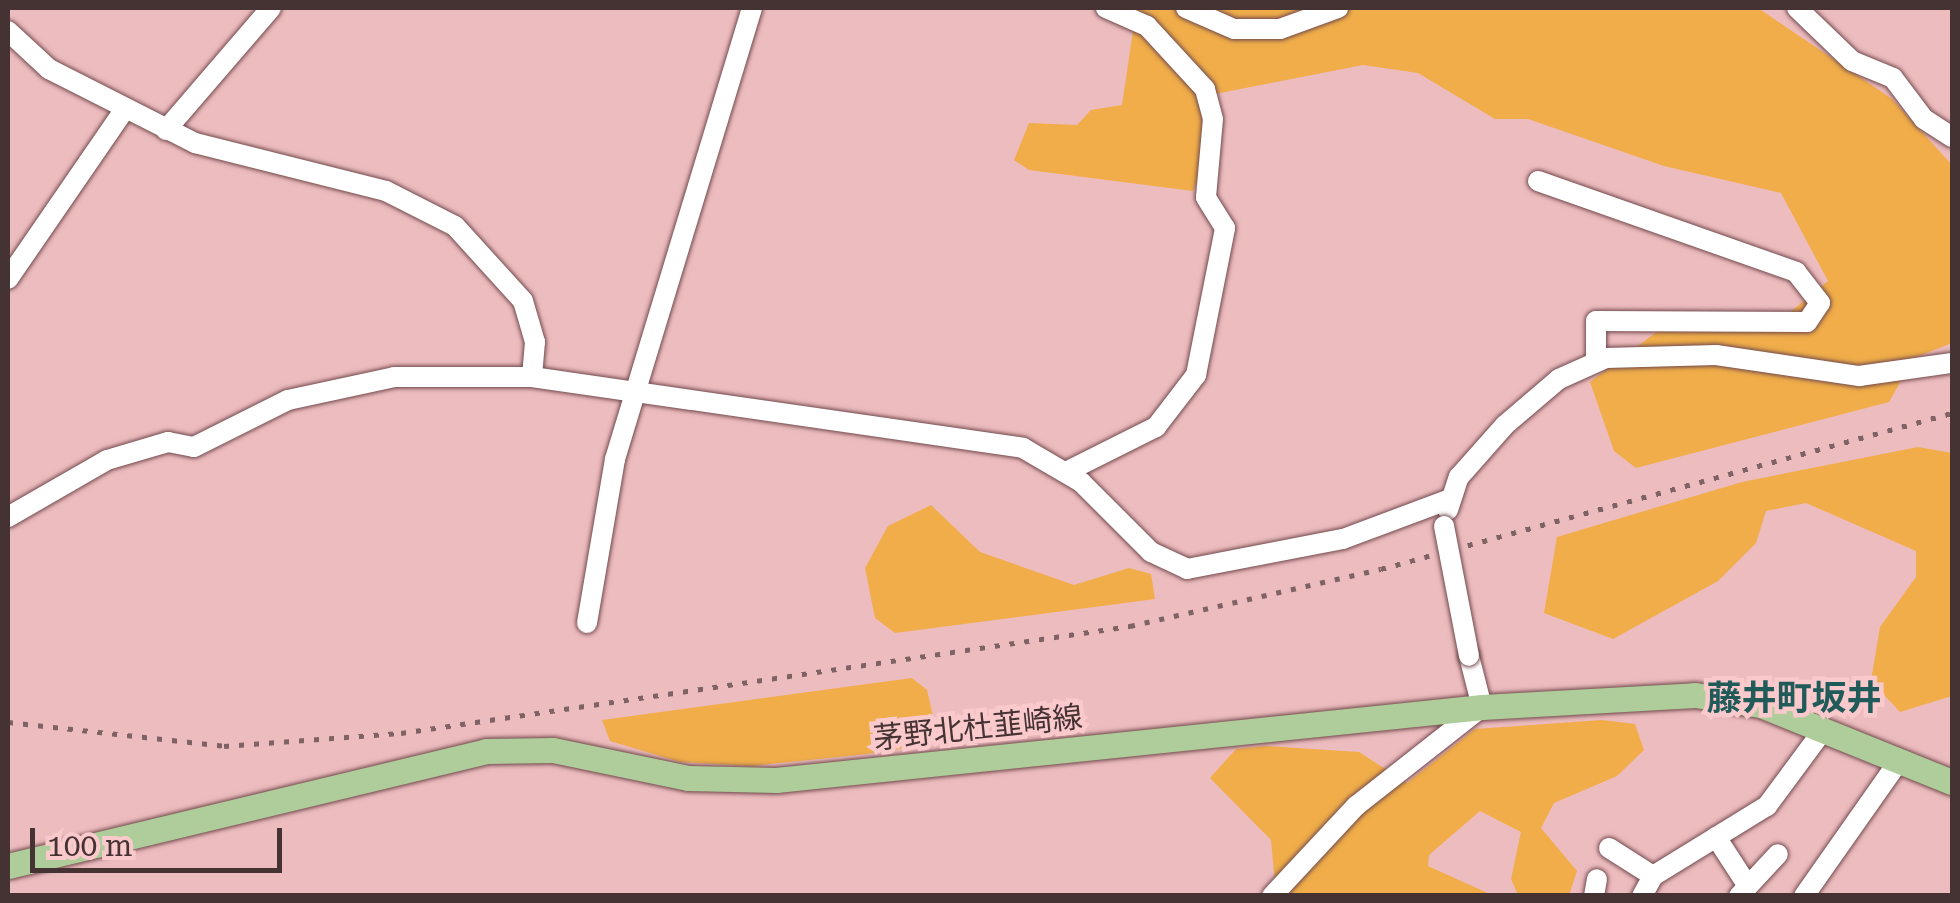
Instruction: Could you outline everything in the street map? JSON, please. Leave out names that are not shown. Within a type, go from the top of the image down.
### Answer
[{"type":"main road","name":"茅野北杜韮崎線","points":[[8,866],[486,752],[553,750],[688,778],[776,780],[1482,707],[1696,695],[1824,729],[1952,782]]},
{"type":"street","points":[[166,130],[271,8]]},
{"type":"street","points":[[586,623],[604,506],[752,8]]},
{"type":"street","points":[[1066,472],[1156,427],[1196,375],[1225,228],[1206,197],[1213,118],[1205,89],[1147,26],[1106,8]]},
{"type":"street","points":[[1186,8],[1234,29],[1265,29],[1338,8]]},
{"type":"street","points":[[1796,8],[1852,61],[1892,78],[1924,119],[1952,137]]},
{"type":"street","points":[[8,31],[49,70],[216,152],[386,190],[454,226],[522,301],[536,342],[532,376]]},
{"type":"street","points":[[8,279],[124,110]]},
{"type":"street","points":[[1538,181],[1796,272],[1820,303],[1806,322],[1596,321],[1596,362]]},
{"type":"street","points":[[1272,896],[1356,806],[1482,707],[1444,526],[1450,499],[1505,424],[1596,362],[1716,355],[1859,376],[1952,363]]},
{"type":"street","points":[[8,517],[107,460],[168,442],[194,447],[330,387],[532,376],[1023,448],[1066,472],[1150,552],[1188,569],[1343,539],[1450,499]]},
{"type":"street","points":[[1642,896],[1652,876],[1767,806],[1824,729]]},
{"type":"street","points":[[1804,896],[1899,760]]},
{"type":"street","points":[[1716,837],[1741,888],[1778,854]]},
{"type":"street","points":[[1609,848],[1652,876]]},
{"type":"shaded area","points":[[1125,8],[1758,8],[1892,99],[1952,165],[1952,343],[1914,358],[1889,402],[1636,468],[1614,451],[1590,382],[1675,318],[1789,313],[1828,281],[1781,193],[1664,166],[1528,119],[1495,119],[1418,73],[1363,65],[1210,95],[1200,107],[1207,154],[1193,191],[1029,170],[1014,160],[1029,123],[1077,125],[1091,110],[1122,105],[1134,24]]},
{"type":"shaded area","points":[[1918,447],[1952,453],[1952,696],[1900,712],[1871,681],[1880,627],[1916,577],[1916,551],[1806,503],[1766,511],[1756,543],[1718,581],[1613,639],[1544,613],[1557,537],[1742,482]]},
{"type":"shaded area","points":[[931,505],[980,552],[1074,585],[1129,568],[1151,574],[1155,599],[895,633],[875,618],[865,568],[888,526]]},
{"type":"shaded area","points":[[912,678],[927,690],[936,729],[925,745],[867,754],[751,766],[680,762],[610,741],[602,720]]},
{"type":"shaded area","points":[[1602,720],[1635,724],[1644,750],[1617,776],[1554,803],[1541,828],[1577,871],[1569,895],[1518,895],[1511,879],[1521,832],[1480,811],[1429,855],[1428,866],[1492,895],[1276,895],[1271,840],[1210,778],[1236,749],[1266,746],[1359,752],[1407,783],[1475,729]]},
{"type":"railway","points":[[8,722],[224,746],[401,733],[1130,626],[1381,569],[1952,413]]},
{"type":"district","name":"藤井町坂井","points":[[1794,699]]}]
